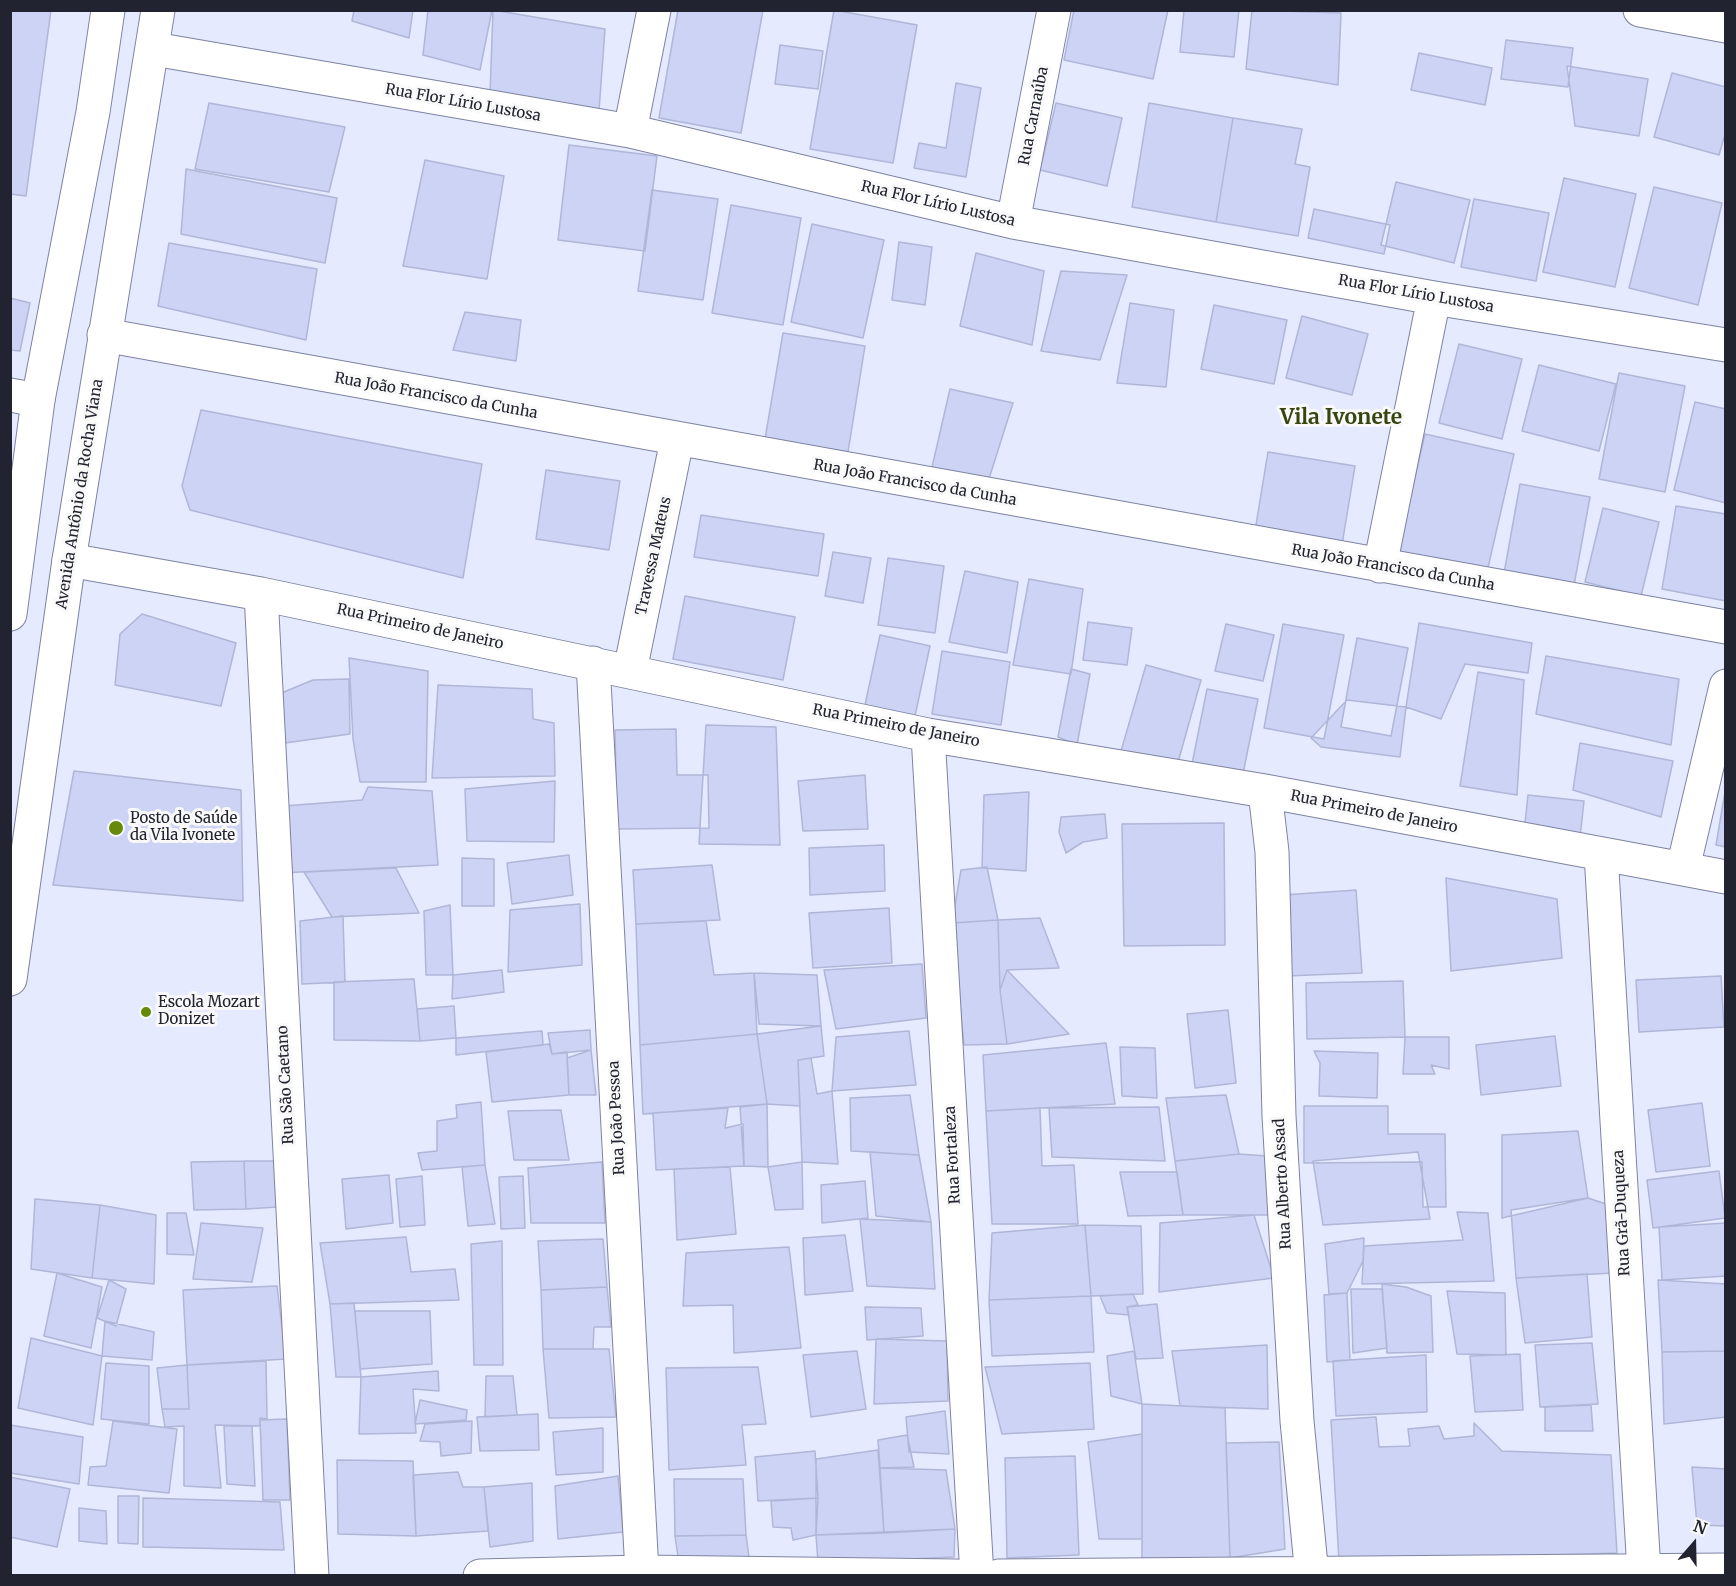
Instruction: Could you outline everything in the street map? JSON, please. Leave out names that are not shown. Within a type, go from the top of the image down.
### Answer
[{"type":"street","points":[[10,614],[24,397],[93,111],[108,10]]},
{"type":"street","name":"Avenida Antônio da Rocha Viana","points":[[10,979],[69,560],[158,10]]},
{"type":"street","points":[[630,131],[654,10]]},
{"type":"street","name":"Rua Carnaúba","points":[[1013,222],[1054,10]]},
{"type":"street","points":[[1640,10],[1725,26]]},
{"type":"street","name":"Rua Flor Lírio Lustosa","points":[[153,49],[630,131],[1013,222],[1434,298],[1725,345]]},
{"type":"street","points":[[1380,566],[1434,298]]},
{"type":"street","name":"Rua João Francisco da Cunha","points":[[104,335],[1725,627]]},
{"type":"street","name":"Travessa Mateus","points":[[630,671],[677,440]]},
{"type":"street","name":"Rua Primeiro de Janeiro","points":[[69,560],[261,594],[928,735],[1265,791],[1725,877]]},
{"type":"street","name":"Rua São Caetano","points":[[261,594],[312,1575]]},
{"type":"street","name":"Rua João Pessoa","points":[[593,663],[642,1572]]},
{"type":"street","points":[[1683,868],[1725,686]]},
{"type":"street","name":"Rua Fortaleza","points":[[928,735],[977,1575]]},
{"type":"street","name":"Rua Alberto Assad","points":[[1265,791],[1272,852],[1279,1116],[1297,1421],[1311,1574]]},
{"type":"street","name":"Rua Grã-Duqueza","points":[[1601,854],[1644,1571]]},
{"type":"street","points":[[999,1575],[1725,1570]]},
{"type":"street","points":[[480,1575],[642,1572],[956,1575]]},
{"type":"building","points":[[10,10],[51,10],[26,196],[10,194]]},
{"type":"building","points":[[354,10],[413,10],[409,38],[352,21]]},
{"type":"building","points":[[428,10],[492,10],[480,70],[423,55]]},
{"type":"building","points":[[493,10],[605,29],[599,111],[490,94]]},
{"type":"building","points":[[678,10],[763,10],[741,133],[659,118]]},
{"type":"building","points":[[834,10],[917,25],[893,163],[810,149]]},
{"type":"building","points":[[1074,10],[1168,10],[1153,79],[1064,60]]},
{"type":"building","points":[[1184,10],[1239,10],[1234,57],[1180,52]]},
{"type":"building","points":[[1252,10],[1341,13],[1338,85],[1246,69]]},
{"type":"building","points":[[1506,40],[1573,48],[1568,87],[1501,79]]},
{"type":"building","points":[[780,45],[823,51],[818,89],[775,84]]},
{"type":"building","points":[[1419,53],[1492,68],[1485,105],[1411,90]]},
{"type":"building","points":[[1567,66],[1648,79],[1639,136],[1575,126]]},
{"type":"building","points":[[1672,73],[1726,87],[1726,131],[1719,155],[1654,137]]},
{"type":"building","points":[[956,83],[981,88],[966,177],[914,168],[919,143],[946,148]]},
{"type":"building","points":[[209,103],[345,127],[329,192],[195,169]]},
{"type":"building","points":[[1056,103],[1122,118],[1107,186],[1040,170]]},
{"type":"building","points":[[1149,103],[1233,118],[1216,222],[1132,207]]},
{"type":"building","points":[[1233,118],[1302,129],[1295,164],[1310,167],[1298,236],[1216,222]]},
{"type":"building","points":[[569,145],[657,156],[645,251],[558,240]]},
{"type":"building","points":[[425,160],[504,176],[487,279],[403,266]]},
{"type":"building","points":[[186,169],[337,198],[325,263],[181,234]]},
{"type":"building","points":[[1564,178],[1636,194],[1615,287],[1543,272]]},
{"type":"building","points":[[1396,182],[1470,200],[1454,263],[1381,245]]},
{"type":"building","points":[[1654,187],[1722,203],[1698,305],[1629,288]]},
{"type":"building","points":[[652,190],[718,199],[703,300],[638,291]]},
{"type":"building","points":[[1474,199],[1549,213],[1536,281],[1461,267]]},
{"type":"building","points":[[731,205],[801,218],[783,325],[712,313]]},
{"type":"building","points":[[1314,209],[1390,225],[1384,254],[1308,238]]},
{"type":"building","points":[[812,224],[884,240],[863,338],[791,322]]},
{"type":"building","points":[[899,242],[932,247],[925,305],[892,300]]},
{"type":"building","points":[[169,243],[317,269],[306,340],[158,306]]},
{"type":"building","points":[[976,253],[1044,271],[1032,345],[960,326]]},
{"type":"building","points":[[1061,271],[1127,275],[1100,360],[1041,351]]},
{"type":"building","points":[[10,298],[30,303],[20,351],[10,350]]},
{"type":"building","points":[[1130,303],[1174,310],[1166,387],[1117,383]]},
{"type":"building","points":[[1214,305],[1287,320],[1274,384],[1201,369]]},
{"type":"building","points":[[465,312],[521,320],[516,361],[453,350]]},
{"type":"building","points":[[1302,316],[1368,334],[1352,395],[1286,378]]},
{"type":"building","points":[[783,333],[865,346],[848,452],[765,439]]},
{"type":"building","points":[[1459,344],[1522,359],[1502,439],[1439,423]]},
{"type":"building","points":[[1539,365],[1616,384],[1599,451],[1522,431]]},
{"type":"building","points":[[1619,373],[1685,386],[1665,492],[1599,479]]},
{"type":"building","points":[[950,389],[1013,403],[987,485],[930,476]]},
{"type":"building","points":[[1695,402],[1726,409],[1726,503],[1674,490]]},
{"type":"building","points":[[201,410],[482,464],[463,578],[190,510],[182,486]]},
{"type":"building","points":[[1425,434],[1514,454],[1487,572],[1398,551]]},
{"type":"building","points":[[1268,452],[1355,466],[1341,551],[1254,537]]},
{"type":"building","points":[[546,470],[620,481],[609,550],[536,539]]},
{"type":"building","points":[[1520,484],[1590,497],[1573,591],[1503,579]]},
{"type":"building","points":[[1676,506],[1726,514],[1726,601],[1662,589]]},
{"type":"building","points":[[1603,508],[1659,522],[1641,596],[1585,582]]},
{"type":"building","points":[[701,515],[824,534],[818,576],[694,557]]},
{"type":"building","points":[[833,552],[871,558],[863,603],[825,596]]},
{"type":"building","points":[[888,558],[944,566],[935,633],[878,625]]},
{"type":"building","points":[[965,571],[1018,582],[1007,653],[949,642]]},
{"type":"building","points":[[1029,579],[1083,589],[1071,674],[1013,665]]},
{"type":"building","points":[[685,596],[795,617],[783,680],[673,659]]},
{"type":"building","points":[[142,614],[236,643],[221,706],[115,685],[120,634]]},
{"type":"building","points":[[1088,622],[1132,628],[1127,665],[1083,660]]},
{"type":"building","points":[[1419,623],[1532,643],[1528,673],[1465,664],[1441,719],[1406,707]]},
{"type":"building","points":[[1226,624],[1274,635],[1263,681],[1215,671]]},
{"type":"building","points":[[1283,624],[1344,635],[1324,739],[1264,728]]},
{"type":"building","points":[[880,635],[930,646],[915,716],[865,705]]},
{"type":"building","points":[[1357,638],[1408,648],[1391,736],[1341,727]]},
{"type":"building","points":[[942,651],[1010,662],[1001,725],[932,714]]},
{"type":"building","points":[[1546,656],[1679,679],[1671,745],[1536,714]]},
{"type":"building","points":[[349,658],[428,671],[426,782],[360,782],[353,739]]},
{"type":"building","points":[[1146,665],[1201,680],[1177,766],[1121,751]]},
{"type":"building","points":[[1071,669],[1090,674],[1077,745],[1058,737]]},
{"type":"building","points":[[1478,672],[1524,680],[1517,795],[1460,786]]},
{"type":"building","points":[[349,679],[350,734],[285,743],[279,694],[313,680]]},
{"type":"building","points":[[438,685],[532,689],[533,719],[554,723],[555,776],[432,778]]},
{"type":"building","points":[[1207,689],[1258,699],[1242,779],[1191,769]]},
{"type":"building","points":[[1347,700],[1406,707],[1400,757],[1321,747],[1311,738]]},
{"type":"building","points":[[706,725],[776,727],[780,845],[699,844]]},
{"type":"building","points":[[676,729],[677,775],[708,775],[709,828],[617,829],[615,730]]},
{"type":"building","points":[[1580,743],[1673,761],[1661,817],[1573,790]]},
{"type":"building","points":[[74,771],[241,790],[243,901],[53,885]]},
{"type":"building","points":[[865,775],[868,829],[803,831],[798,781]]},
{"type":"building","points":[[555,781],[554,842],[467,841],[465,789]]},
{"type":"building","points":[[1726,786],[1726,847],[1716,845]]},
{"type":"building","points":[[368,787],[432,791],[438,865],[281,873],[284,806],[362,800]]},
{"type":"building","points":[[1029,792],[1026,871],[982,868],[984,795]]},
{"type":"building","points":[[1528,795],[1584,801],[1580,838],[1524,832]]},
{"type":"building","points":[[1105,814],[1107,838],[1083,842],[1066,853],[1059,832],[1061,817]]},
{"type":"building","points":[[1224,823],[1225,945],[1124,946],[1122,824]]},
{"type":"building","points":[[884,845],[885,891],[810,895],[809,848]]},
{"type":"building","points":[[569,855],[573,895],[512,904],[507,863]]},
{"type":"building","points":[[462,858],[494,859],[494,906],[462,906]]},
{"type":"building","points":[[712,865],[720,920],[636,924],[633,870]]},
{"type":"building","points":[[987,867],[998,920],[952,923],[961,870]]},
{"type":"building","points":[[396,868],[419,913],[332,917],[304,872]]},
{"type":"building","points":[[1446,878],[1557,899],[1562,958],[1451,971]]},
{"type":"building","points":[[1356,890],[1362,973],[1286,976],[1283,895]]},
{"type":"building","points":[[580,904],[582,965],[508,972],[510,910]]},
{"type":"building","points":[[450,905],[453,975],[426,975],[424,911]]},
{"type":"building","points":[[889,908],[892,963],[813,968],[809,913]]},
{"type":"building","points":[[343,916],[345,982],[302,984],[300,921]]},
{"type":"building","points":[[1040,918],[1059,968],[1007,970],[1000,990],[998,920]]},
{"type":"building","points":[[998,920],[1000,990],[1007,1044],[964,1045],[952,923]]},
{"type":"building","points":[[706,921],[714,975],[754,973],[757,1034],[640,1045],[636,924]]},
{"type":"building","points":[[922,964],[926,1018],[836,1029],[824,970]]},
{"type":"building","points":[[502,970],[504,992],[452,999],[453,975]]},
{"type":"building","points":[[1007,970],[1069,1034],[1007,1044],[1000,990]]},
{"type":"building","points":[[754,973],[817,975],[821,1026],[759,1024]]},
{"type":"building","points":[[1721,976],[1724,1027],[1639,1032],[1636,980]]},
{"type":"building","points":[[414,979],[420,1041],[334,1040],[334,982]]},
{"type":"building","points":[[1403,981],[1405,1037],[1307,1039],[1306,983]]},
{"type":"building","points":[[454,1006],[456,1038],[420,1041],[417,1009]]},
{"type":"building","points":[[1228,1010],[1236,1083],[1195,1088],[1187,1014]]},
{"type":"building","points":[[821,1026],[824,1056],[798,1060],[800,1106],[767,1104],[757,1034]]},
{"type":"building","points":[[590,1030],[591,1050],[552,1054],[548,1033]]},
{"type":"building","points":[[542,1031],[543,1045],[456,1055],[456,1038]]},
{"type":"building","points":[[909,1031],[916,1085],[832,1091],[836,1037]]},
{"type":"building","points":[[757,1034],[767,1104],[643,1114],[640,1045]]},
{"type":"building","points":[[1555,1036],[1561,1086],[1481,1095],[1476,1045]]},
{"type":"building","points":[[1405,1037],[1449,1037],[1449,1069],[1431,1065],[1435,1074],[1403,1074]]},
{"type":"building","points":[[1106,1043],[1115,1104],[986,1111],[983,1055]]},
{"type":"building","points":[[549,1044],[552,1054],[567,1052],[569,1095],[492,1102],[486,1052]]},
{"type":"building","points":[[1120,1047],[1155,1048],[1157,1098],[1122,1096]]},
{"type":"building","points":[[591,1050],[596,1095],[569,1095],[567,1058]]},
{"type":"building","points":[[1314,1051],[1378,1053],[1377,1098],[1319,1096],[1320,1063]]},
{"type":"building","points":[[811,1058],[817,1094],[832,1091],[838,1164],[802,1162],[798,1060]]},
{"type":"building","points":[[910,1095],[919,1155],[851,1151],[850,1098]]},
{"type":"building","points":[[1226,1095],[1239,1154],[1175,1161],[1166,1098]]},
{"type":"building","points":[[481,1102],[485,1165],[422,1170],[418,1153],[437,1151],[437,1121],[457,1118],[456,1105]]},
{"type":"building","points":[[1702,1103],[1710,1166],[1656,1172],[1648,1110]]},
{"type":"building","points":[[767,1104],[768,1167],[744,1166],[740,1107]]},
{"type":"building","points":[[1304,1106],[1388,1106],[1388,1134],[1445,1134],[1446,1207],[1423,1207],[1422,1162],[1304,1163]]},
{"type":"building","points":[[1159,1107],[1165,1161],[1052,1157],[1049,1108]]},
{"type":"building","points":[[728,1108],[725,1128],[743,1124],[744,1166],[656,1170],[653,1113]]},
{"type":"building","points":[[1040,1108],[1042,1166],[1074,1165],[1078,1224],[992,1224],[986,1111]]},
{"type":"building","points":[[561,1110],[569,1160],[514,1160],[508,1111]]},
{"type":"building","points":[[1578,1131],[1588,1198],[1502,1218],[1502,1135]]},
{"type":"building","points":[[870,1152],[919,1155],[931,1222],[876,1216]]},
{"type":"building","points":[[1418,1152],[1430,1219],[1323,1225],[1313,1161]]},
{"type":"building","points":[[1239,1154],[1267,1156],[1268,1215],[1183,1215],[1175,1161]]},
{"type":"building","points":[[244,1161],[246,1209],[194,1210],[191,1162]]},
{"type":"building","points":[[244,1161],[274,1161],[278,1207],[246,1209]]},
{"type":"building","points":[[602,1162],[605,1223],[531,1223],[528,1168]]},
{"type":"building","points":[[802,1162],[803,1209],[775,1210],[768,1167]]},
{"type":"building","points":[[485,1165],[495,1224],[468,1226],[462,1167]]},
{"type":"building","points":[[730,1167],[736,1234],[677,1240],[674,1169]]},
{"type":"building","points":[[1719,1171],[1725,1218],[1653,1228],[1647,1180]]},
{"type":"building","points":[[1120,1172],[1177,1172],[1183,1215],[1128,1216]]},
{"type":"building","points":[[389,1175],[393,1223],[346,1229],[342,1179]]},
{"type":"building","points":[[422,1176],[425,1225],[400,1227],[396,1179]]},
{"type":"building","points":[[523,1176],[525,1228],[501,1229],[499,1177]]},
{"type":"building","points":[[865,1181],[868,1218],[822,1223],[821,1185]]},
{"type":"building","points":[[1588,1198],[1609,1205],[1614,1273],[1516,1278],[1511,1210]]},
{"type":"building","points":[[35,1199],[100,1205],[92,1278],[31,1269]]},
{"type":"building","points":[[100,1205],[156,1215],[154,1284],[92,1278]]},
{"type":"building","points":[[1457,1212],[1488,1213],[1494,1281],[1362,1284],[1364,1246],[1463,1240]]},
{"type":"building","points":[[167,1213],[186,1213],[194,1255],[167,1254]]},
{"type":"building","points":[[1254,1215],[1274,1278],[1159,1292],[1160,1223]]},
{"type":"building","points":[[860,1219],[931,1222],[935,1289],[867,1286]]},
{"type":"building","points":[[201,1223],[263,1228],[252,1282],[193,1279]]},
{"type":"building","points":[[1726,1223],[1726,1276],[1662,1280],[1659,1227]]},
{"type":"building","points":[[1085,1225],[1141,1226],[1143,1294],[1091,1296]]},
{"type":"building","points":[[1085,1225],[1091,1296],[989,1300],[992,1233]]},
{"type":"building","points":[[845,1235],[853,1291],[805,1295],[803,1238]]},
{"type":"building","points":[[406,1237],[411,1272],[455,1269],[459,1300],[330,1304],[320,1243]]},
{"type":"building","points":[[1364,1238],[1363,1261],[1347,1293],[1329,1294],[1325,1244]]},
{"type":"building","points":[[603,1239],[607,1287],[541,1290],[538,1241]]},
{"type":"building","points":[[502,1241],[503,1365],[474,1365],[471,1244]]},
{"type":"building","points":[[789,1247],[801,1348],[734,1353],[733,1305],[683,1306],[686,1253]]},
{"type":"building","points":[[57,1273],[102,1287],[91,1348],[44,1336]]},
{"type":"building","points":[[1587,1274],[1592,1337],[1525,1343],[1516,1278]]},
{"type":"building","points":[[109,1280],[126,1289],[116,1326],[97,1318]]},
{"type":"building","points":[[1658,1280],[1726,1284],[1726,1351],[1662,1352]]},
{"type":"building","points":[[1382,1284],[1406,1287],[1431,1296],[1433,1352],[1387,1353]]},
{"type":"building","points":[[277,1286],[286,1359],[187,1365],[183,1290]]},
{"type":"building","points":[[607,1287],[611,1327],[594,1327],[593,1349],[543,1349],[541,1290]]},
{"type":"building","points":[[1351,1289],[1382,1289],[1387,1348],[1353,1353]]},
{"type":"building","points":[[1447,1291],[1505,1293],[1506,1355],[1457,1354]]},
{"type":"building","points":[[1347,1293],[1350,1360],[1327,1362],[1324,1295]]},
{"type":"building","points":[[1133,1294],[1138,1305],[1127,1307],[1129,1315],[1107,1313],[1100,1296]]},
{"type":"building","points":[[1091,1296],[1094,1352],[992,1356],[989,1300]]},
{"type":"building","points":[[354,1303],[361,1377],[336,1377],[330,1304]]},
{"type":"building","points":[[1157,1304],[1163,1358],[1136,1359],[1127,1307]]},
{"type":"building","points":[[865,1307],[921,1308],[923,1336],[867,1340]]},
{"type":"building","points":[[355,1311],[430,1311],[432,1364],[360,1369]]},
{"type":"building","points":[[105,1321],[154,1332],[152,1360],[102,1356]]},
{"type":"building","points":[[31,1338],[102,1356],[93,1425],[18,1408]]},
{"type":"building","points":[[876,1339],[947,1341],[948,1401],[874,1404]]},
{"type":"building","points":[[1592,1343],[1598,1404],[1540,1407],[1535,1345]]},
{"type":"building","points":[[1267,1345],[1268,1409],[1180,1406],[1172,1351]]},
{"type":"building","points":[[543,1349],[609,1349],[616,1417],[549,1418]]},
{"type":"building","points":[[857,1351],[866,1409],[811,1417],[803,1355]]},
{"type":"building","points":[[1134,1351],[1142,1404],[1111,1396],[1107,1356]]},
{"type":"building","points":[[1726,1351],[1726,1417],[1664,1424],[1662,1352]]},
{"type":"building","points":[[1520,1354],[1523,1410],[1475,1412],[1470,1356]]},
{"type":"building","points":[[1426,1355],[1427,1412],[1336,1416],[1333,1361]]},
{"type":"building","points":[[266,1361],[267,1419],[260,1418],[260,1426],[215,1425],[221,1488],[184,1486],[184,1426],[165,1427],[162,1409],[189,1409],[187,1365]]},
{"type":"building","points":[[106,1363],[149,1366],[149,1424],[101,1419]]},
{"type":"building","points":[[1090,1363],[1094,1429],[1002,1434],[985,1367]]},
{"type":"building","points":[[187,1365],[189,1409],[162,1409],[157,1368]]},
{"type":"building","points":[[758,1367],[766,1424],[742,1425],[746,1465],[669,1470],[666,1368]]},
{"type":"building","points":[[438,1371],[439,1391],[413,1389],[416,1433],[359,1434],[361,1377]]},
{"type":"building","points":[[486,1376],[513,1376],[517,1415],[485,1417]]},
{"type":"building","points":[[420,1400],[467,1410],[466,1420],[415,1424]]},
{"type":"building","points":[[1142,1404],[1225,1408],[1230,1558],[1142,1559]]},
{"type":"building","points":[[1591,1405],[1593,1431],[1545,1431],[1545,1407]]},
{"type":"building","points":[[945,1411],[949,1454],[909,1452],[906,1417]]},
{"type":"building","points":[[538,1414],[539,1450],[480,1451],[477,1417]]},
{"type":"building","points":[[1376,1417],[1379,1447],[1410,1446],[1408,1429],[1439,1426],[1444,1439],[1474,1436],[1474,1423],[1502,1451],[1611,1455],[1617,1553],[1339,1562],[1331,1420]]},
{"type":"building","points":[[287,1419],[290,1500],[263,1500],[260,1420]]},
{"type":"building","points":[[113,1421],[177,1429],[169,1493],[88,1485],[90,1467],[106,1466]]},
{"type":"building","points":[[472,1421],[471,1453],[441,1456],[440,1442],[420,1441],[425,1424]]},
{"type":"building","points":[[10,1425],[83,1437],[79,1484],[10,1473]]},
{"type":"building","points":[[224,1426],[252,1426],[255,1486],[227,1484]]},
{"type":"building","points":[[603,1428],[603,1472],[556,1475],[553,1432]]},
{"type":"building","points":[[1142,1434],[1142,1539],[1099,1539],[1088,1442]]},
{"type":"building","points":[[907,1435],[914,1467],[880,1468],[878,1440]]},
{"type":"building","points":[[1279,1442],[1285,1549],[1230,1558],[1226,1443]]},
{"type":"building","points":[[878,1450],[884,1533],[816,1535],[816,1459]]},
{"type":"building","points":[[815,1451],[818,1498],[758,1501],[755,1457]]},
{"type":"building","points":[[1075,1456],[1079,1555],[1007,1558],[1005,1458]]},
{"type":"building","points":[[337,1460],[413,1461],[416,1536],[338,1534]]},
{"type":"building","points":[[1692,1467],[1726,1469],[1726,1526],[1697,1525]]},
{"type":"building","points":[[880,1468],[946,1470],[955,1529],[884,1533]]},
{"type":"building","points":[[458,1472],[463,1487],[484,1487],[488,1531],[416,1536],[413,1475]]},
{"type":"building","points":[[618,1476],[623,1532],[558,1539],[555,1486]]},
{"type":"building","points":[[10,1477],[70,1489],[57,1547],[10,1537]]},
{"type":"building","points":[[674,1479],[743,1479],[746,1535],[675,1536]]},
{"type":"building","points":[[532,1483],[533,1541],[490,1547],[484,1487]]},
{"type":"building","points":[[118,1496],[139,1496],[138,1544],[118,1543]]},
{"type":"building","points":[[143,1498],[280,1502],[284,1550],[143,1547]]},
{"type":"building","points":[[818,1498],[816,1535],[793,1540],[791,1528],[773,1527],[771,1501]]},
{"type":"building","points":[[79,1508],[106,1511],[107,1544],[79,1541]]},
{"type":"building","points":[[955,1529],[954,1557],[818,1563],[816,1535]]},
{"type":"building","points":[[746,1535],[749,1557],[679,1563],[675,1536]]},
{"type":"place","name":"Posto de Saúde da Vila Ivonete","points":[[116,828]]},
{"type":"place","name":"Escola Mozart Donizet","points":[[146,1012]]},
{"type":"district","name":"Vila Ivonete","points":[[1341,418]]}]
